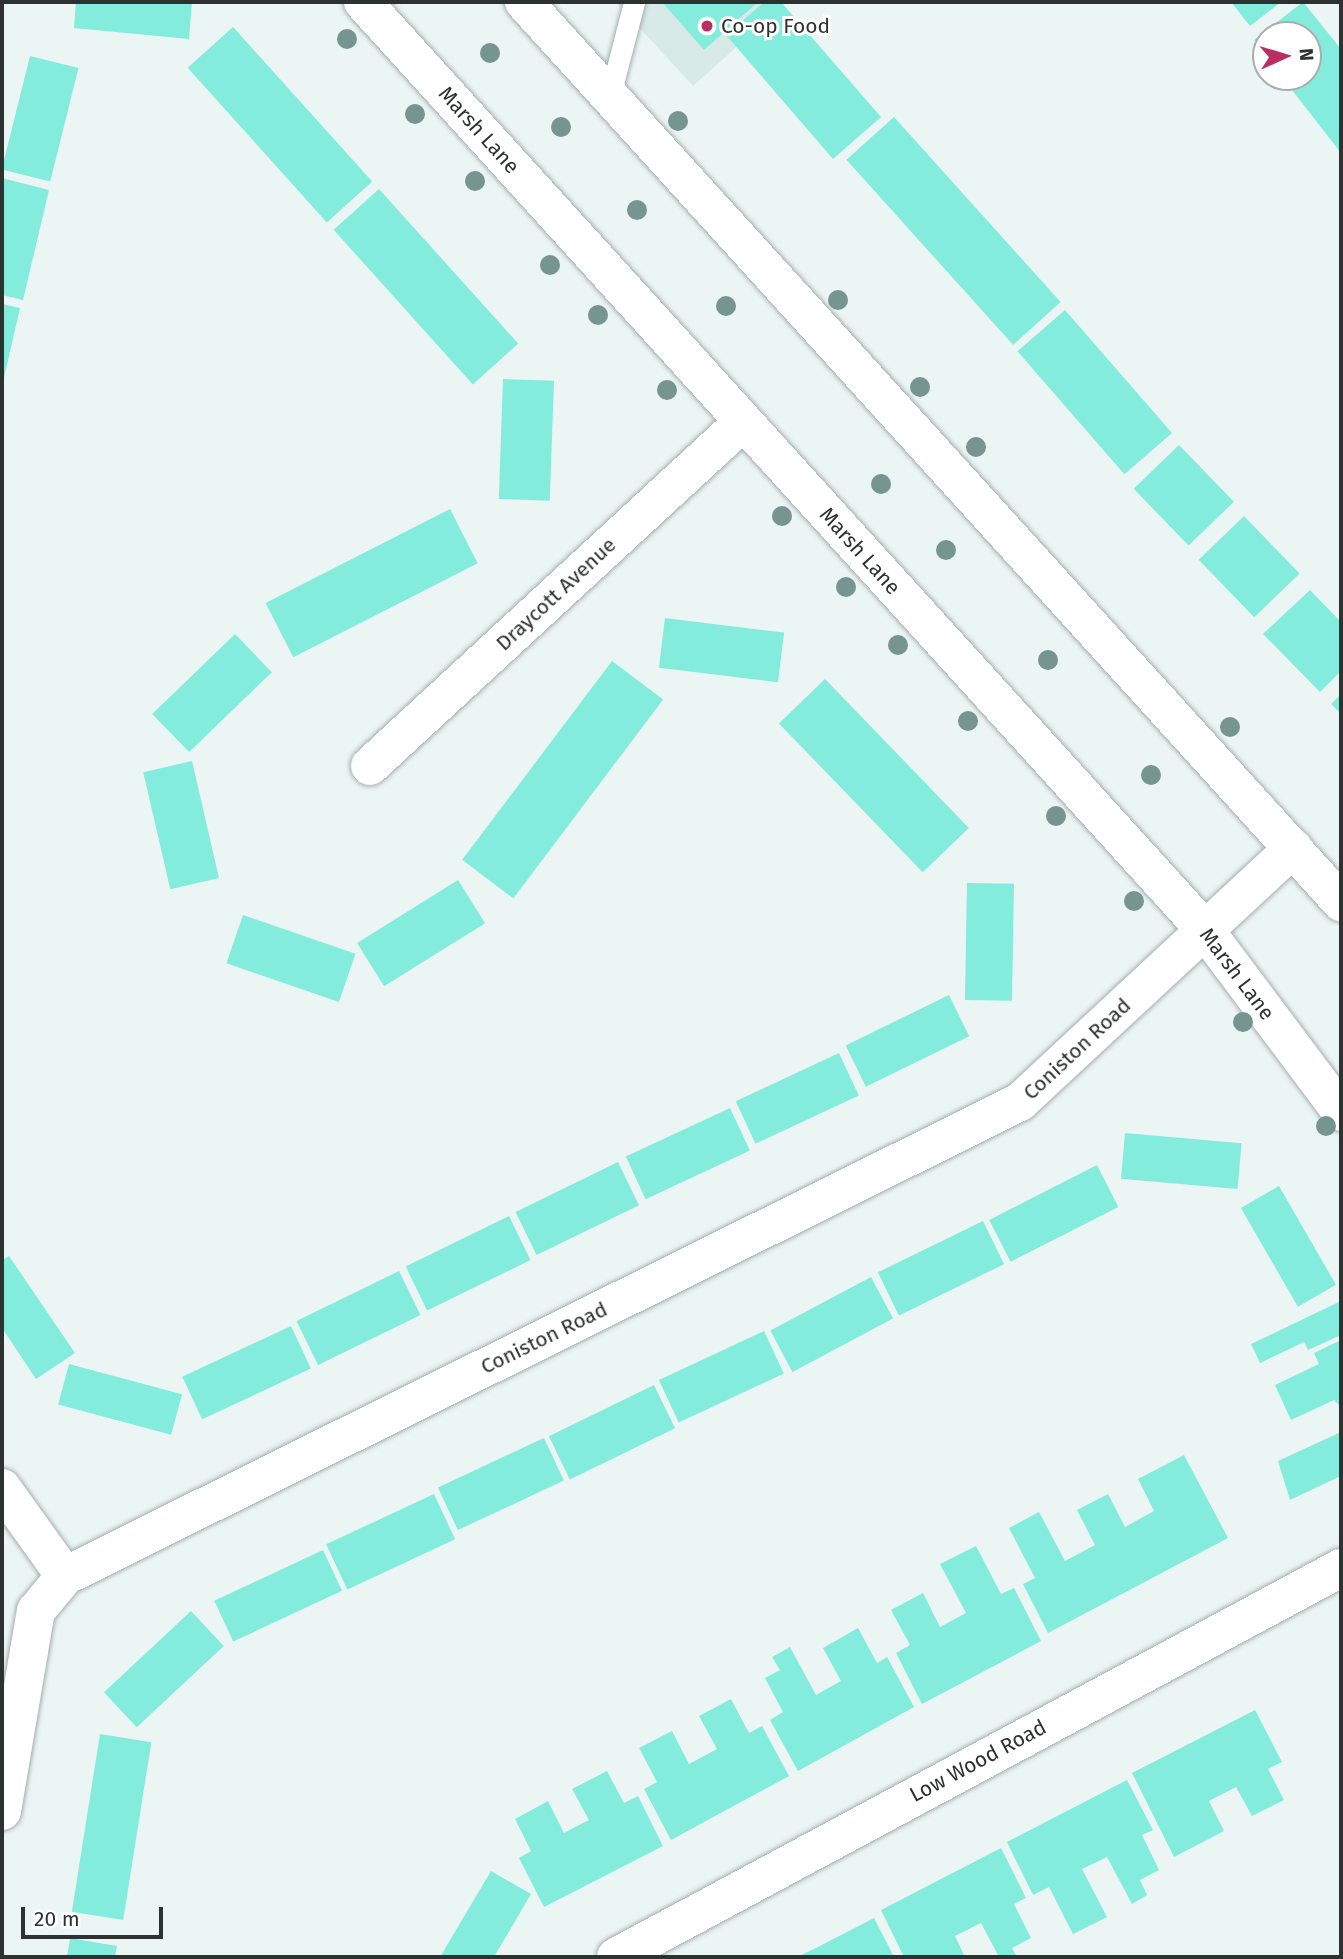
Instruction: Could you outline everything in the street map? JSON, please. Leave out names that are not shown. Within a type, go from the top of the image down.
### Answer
[{"type":"street","name":"Marsh Lane","points":[[363,2],[1205,930],[1341,1112]]},
{"type":"street","points":[[524,2],[1341,902]]},
{"type":"street","name":"Draycott Avenue","points":[[370,766],[743,422]]},
{"type":"street","name":"Coniston Road","points":[[2,1811],[36,1611],[65,1576],[1020,1102],[1293,848]]},
{"type":"street","points":[[2,1488],[65,1576]]},
{"type":"street","name":"Low Wood Road","points":[[616,1957],[1341,1568]]},
{"type":"lane","points":[[610,99],[634,2]]},
{"type":"shaded area","points":[[616,2],[787,2],[693,86]]},
{"type":"building","points":[[76,2],[192,2],[189,39],[74,28]]},
{"type":"building","name":"Co-op Food","points":[[662,2],[758,2],[704,50]]},
{"type":"building","points":[[764,2],[781,2],[881,117],[833,159],[726,35]]},
{"type":"building","points":[[1231,2],[1281,2],[1256,21],[1252,21],[1250,26]]},
{"type":"building","points":[[1303,2],[1318,21],[1278,21]]},
{"type":"building","points":[[1322,26],[1341,49],[1341,153],[1293,91],[1322,91]]},
{"type":"building","points":[[233,27],[372,182],[327,222],[188,68]]},
{"type":"building","points":[[30,56],[79,68],[50,182],[2,170]]},
{"type":"building","points":[[894,117],[1061,302],[1013,345],[846,160]]},
{"type":"building","points":[[2,178],[49,190],[23,300],[2,295]]},
{"type":"building","points":[[379,189],[518,344],[473,384],[334,230]]},
{"type":"building","points":[[2,304],[20,308],[3,382],[2,381]]},
{"type":"building","points":[[1065,310],[1172,433],[1124,474],[1017,351]]},
{"type":"building","points":[[503,379],[554,381],[550,501],[499,499]]},
{"type":"building","points":[[1179,445],[1234,502],[1189,546],[1134,489]]},
{"type":"building","points":[[450,509],[478,563],[293,657],[266,603]]},
{"type":"building","points":[[1244,516],[1300,574],[1254,617],[1199,560]]},
{"type":"building","points":[[1310,590],[1341,622],[1341,671],[1320,692],[1263,634]]},
{"type":"building","points":[[665,618],[784,633],[778,682],[659,668]]},
{"type":"building","points":[[235,634],[272,672],[189,752],[152,714]]},
{"type":"building","points":[[612,661],[663,700],[513,898],[462,860]]},
{"type":"building","points":[[825,679],[969,828],[923,872],[779,723]]},
{"type":"building","points":[[1341,694],[1341,714],[1331,704]]},
{"type":"building","points":[[192,761],[219,878],[170,889],[143,772]]},
{"type":"building","points":[[458,880],[485,923],[384,986],[357,943]]},
{"type":"building","points":[[967,883],[1014,884],[1012,1001],[965,1000]]},
{"type":"building","points":[[243,915],[356,954],[339,1002],[226,963]]},
{"type":"building","points":[[949,995],[969,1036],[866,1087],[846,1045]]},
{"type":"building","points":[[839,1053],[859,1096],[756,1144],[736,1101]]},
{"type":"building","points":[[730,1108],[750,1151],[646,1199],[626,1157]]},
{"type":"building","points":[[1125,1133],[1242,1143],[1238,1189],[1121,1179]]},
{"type":"building","points":[[618,1162],[639,1205],[537,1255],[516,1212]]},
{"type":"building","points":[[1097,1165],[1118,1207],[1011,1262],[989,1220]]},
{"type":"building","points":[[1279,1186],[1336,1285],[1298,1307],[1241,1208]]},
{"type":"building","points":[[509,1216],[530,1260],[427,1310],[406,1266]]},
{"type":"building","points":[[983,1221],[1004,1264],[899,1315],[878,1272]]},
{"type":"building","points":[[9,1256],[75,1353],[36,1379],[2,1328],[2,1260]]},
{"type":"building","points":[[399,1271],[420,1315],[318,1365],[297,1321]]},
{"type":"building","points":[[871,1277],[893,1318],[792,1372],[770,1331]]},
{"type":"building","points":[[1341,1301],[1341,1335],[1308,1350],[1304,1342],[1260,1363],[1251,1344]]},
{"type":"building","points":[[291,1326],[311,1369],[202,1419],[182,1377]]},
{"type":"building","points":[[764,1331],[784,1374],[679,1423],[659,1380]]},
{"type":"building","points":[[1341,1340],[1341,1407],[1334,1400],[1291,1420],[1275,1385],[1319,1364],[1314,1353]]},
{"type":"building","points":[[69,1364],[182,1394],[171,1435],[58,1405]]},
{"type":"building","points":[[654,1385],[675,1428],[570,1479],[549,1436]]},
{"type":"building","points":[[1341,1432],[1341,1476],[1290,1500],[1278,1461]]},
{"type":"building","points":[[544,1438],[564,1481],[458,1530],[438,1487]]},
{"type":"building","points":[[1184,1455],[1228,1538],[1048,1633],[1023,1584],[1035,1578],[1009,1528],[1039,1512],[1065,1561],[1095,1545],[1077,1510],[1108,1494],[1125,1527],[1154,1511],[1138,1479]]},
{"type":"building","points":[[434,1494],[455,1539],[347,1590],[326,1544]]},
{"type":"building","points":[[976,1546],[1001,1594],[1014,1588],[1041,1641],[922,1704],[896,1653],[910,1645],[891,1610],[923,1593],[940,1627],[966,1613],[940,1564]]},
{"type":"building","points":[[323,1550],[342,1591],[233,1641],[214,1601]]},
{"type":"building","points":[[191,1611],[224,1646],[137,1727],[104,1692]]},
{"type":"building","points":[[858,1628],[877,1663],[887,1657],[914,1707],[798,1771],[770,1720],[783,1712],[765,1678],[780,1670],[772,1657],[790,1647],[816,1695],[841,1681],[823,1648]]},
{"type":"building","points":[[731,1699],[749,1733],[762,1726],[789,1776],[671,1840],[644,1789],[657,1782],[639,1748],[672,1731],[689,1764],[717,1749],[699,1716]]},
{"type":"building","points":[[1255,1710],[1282,1762],[1268,1769],[1284,1800],[1252,1816],[1236,1787],[1209,1801],[1224,1831],[1174,1857],[1132,1773]]},
{"type":"building","points":[[100,1734],[151,1742],[123,1920],[72,1912]]},
{"type":"building","points":[[607,1771],[624,1803],[638,1796],[663,1846],[544,1907],[519,1858],[531,1851],[515,1819],[548,1801],[564,1833],[589,1820],[572,1789]]},
{"type":"building","points":[[1127,1780],[1153,1830],[1142,1835],[1159,1870],[1140,1880],[1147,1895],[1132,1904],[1107,1857],[1082,1869],[1107,1917],[1073,1934],[1049,1887],[1033,1895],[1007,1842]]},
{"type":"building","points":[[1001,1848],[1026,1898],[1014,1904],[1031,1938],[1012,1948],[1017,1957],[999,1957],[981,1923],[955,1936],[965,1957],[904,1957],[881,1910]]},
{"type":"building","points":[[491,1871],[531,1894],[494,1957],[440,1957]]},
{"type":"building","points":[[874,1918],[894,1957],[797,1957],[816,1948]]},
{"type":"building","points":[[70,1938],[117,1946],[115,1957],[67,1957]]},
{"type":"place","name":"Co-op Food","points":[[707,26]]}]
